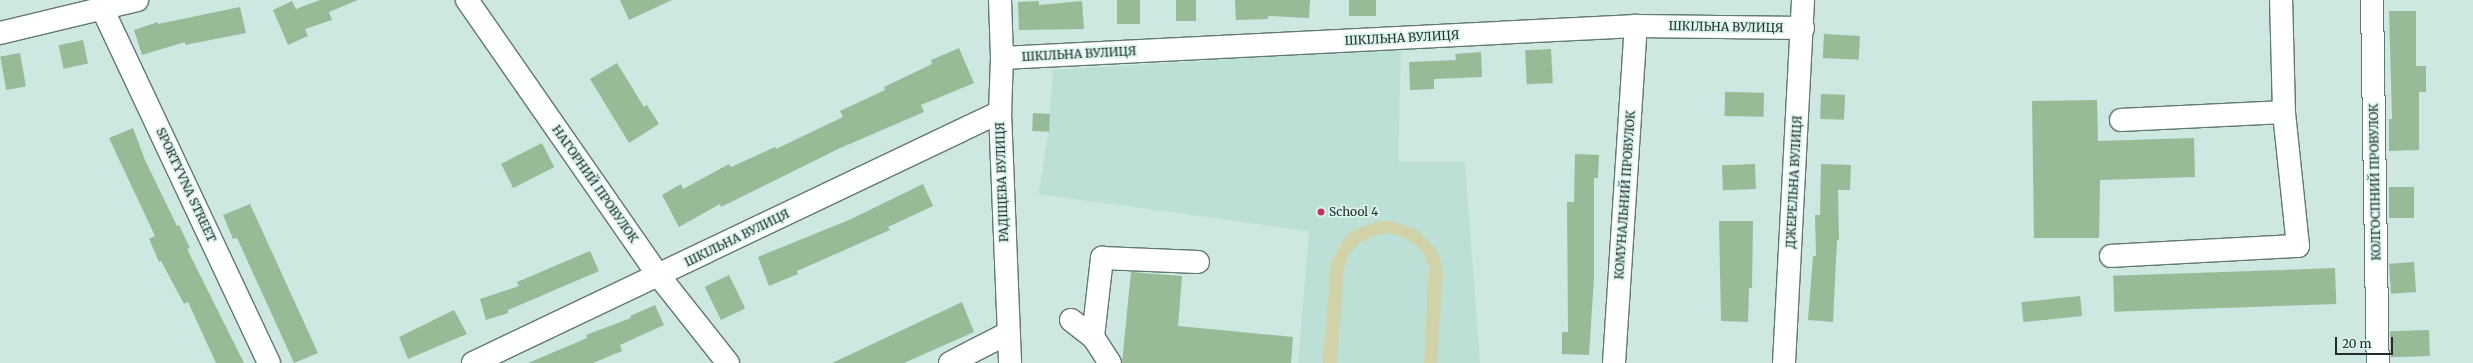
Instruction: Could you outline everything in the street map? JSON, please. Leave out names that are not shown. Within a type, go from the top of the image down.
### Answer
[{"type":"street","points":[[0,33],[137,0]]},
{"type":"street","name":"НАГОРНИЙ ПРОВУЛОК","points":[[467,0],[659,276],[728,363]]},
{"type":"street","name":"РАДІЩЕВА ВУЛИЦЯ","points":[[1000,0],[1002,58],[1000,112],[1010,363]]},
{"type":"street","name":"ДЖЕРЕЛЬНА ВУЛИЦЯ","points":[[1784,363],[1803,28],[1803,0]]},
{"type":"street","points":[[2111,256],[2298,246],[2284,112],[2281,0]]},
{"type":"street","name":"КОЛГОСПНИЙ ПРОВУЛОК","points":[[2372,0],[2378,363]]},
{"type":"street","name":"SPORTYVNA STREET","points":[[102,8],[269,363]]},
{"type":"street","name":"ШКІЛЬНА ВУЛИЦЯ","points":[[1002,58],[1636,26],[1803,28]]},
{"type":"street","name":"КОМУНАЛЬНИЙ ПРОВУЛОК","points":[[1614,363],[1636,26]]},
{"type":"street","name":"ШКІЛЬНА ВУЛИЦЯ","points":[[473,363],[659,276],[1000,112]]},
{"type":"street","points":[[2121,120],[2284,112]]},
{"type":"street","points":[[1093,337],[1102,258],[1198,262]]},
{"type":"street","points":[[1071,320],[1093,337],[1110,363]]},
{"type":"street","points":[[950,363],[1008,333]]},
{"type":"shaded area","name":"School 4","points":[[1401,49],[1398,162],[1465,162],[1480,363],[1298,363],[1309,231],[1039,194],[1048,134],[1053,70]]},
{"type":"shaded area","points":[[1379,221],[1392,221],[1417,230],[1436,249],[1441,261],[1443,275],[1437,363],[1424,363],[1429,266],[1423,252],[1413,243],[1401,236],[1388,233],[1373,236],[1359,243],[1349,254],[1344,269],[1337,363],[1323,363],[1331,263],[1344,239],[1354,230]]},
{"type":"building","points":[[320,0],[358,0],[329,12],[332,20],[305,29],[308,36],[288,45],[273,10],[292,1],[296,9]]},
{"type":"building","points":[[620,0],[672,0],[629,20]]},
{"type":"building","points":[[1117,0],[1140,0],[1140,24],[1117,24]]},
{"type":"building","points":[[1176,0],[1196,0],[1196,21],[1176,21]]},
{"type":"building","points":[[1235,0],[1310,0],[1309,18],[1268,16],[1268,19],[1236,20]]},
{"type":"building","points":[[1349,0],[1376,0],[1376,16],[1349,16]]},
{"type":"building","points":[[1039,1],[1039,5],[1082,1],[1084,29],[1019,30],[1018,2]]},
{"type":"building","points":[[240,7],[246,33],[185,45],[185,42],[142,55],[134,30],[158,22],[158,24]]},
{"type":"building","points":[[2389,11],[2416,11],[2416,66],[2426,66],[2426,92],[2419,92],[2419,150],[2389,151],[2389,119],[2392,119]]},
{"type":"building","points":[[1824,34],[1860,36],[1859,60],[1823,58]]},
{"type":"building","points":[[83,40],[88,63],[64,69],[59,45]]},
{"type":"building","points":[[959,48],[974,83],[921,105],[924,112],[838,149],[721,207],[720,204],[679,227],[662,195],[681,184],[683,189],[729,164],[731,167],[775,147],[776,149],[843,117],[840,111],[885,90],[884,87],[932,64],[931,60]]},
{"type":"building","points":[[1551,49],[1553,83],[1527,84],[1525,50]]},
{"type":"building","points":[[1481,52],[1482,77],[1434,79],[1434,89],[1410,90],[1409,62],[1456,60],[1455,54]]},
{"type":"building","points":[[20,53],[26,86],[6,90],[0,56]]},
{"type":"building","points":[[617,63],[644,107],[647,105],[659,124],[629,143],[590,79]]},
{"type":"building","points":[[1725,92],[1764,93],[1764,117],[1725,116]]},
{"type":"building","points":[[1821,94],[1845,95],[1844,120],[1820,119]]},
{"type":"building","points":[[2097,100],[2098,141],[2194,138],[2195,177],[2100,180],[2099,238],[2034,238],[2032,101]]},
{"type":"building","points":[[1033,113],[1050,114],[1049,132],[1032,131]]},
{"type":"building","points":[[133,128],[145,160],[177,226],[179,225],[190,248],[187,249],[244,363],[216,363],[188,302],[184,304],[161,261],[159,262],[149,239],[155,236],[109,138]]},
{"type":"building","points":[[542,143],[554,167],[513,188],[501,164]]},
{"type":"building","points":[[1575,154],[1599,155],[1598,178],[1594,178],[1594,277],[1589,355],[1562,354],[1562,332],[1568,332],[1567,202],[1574,202]]},
{"type":"building","points":[[1755,164],[1756,189],[1723,190],[1722,165]]},
{"type":"building","points":[[1821,164],[1851,165],[1850,190],[1838,190],[1839,240],[1837,240],[1833,322],[1808,320],[1813,256],[1816,256],[1815,215],[1820,215]]},
{"type":"building","points":[[923,184],[933,206],[888,227],[890,230],[797,271],[798,274],[769,286],[758,257],[849,220]]},
{"type":"building","points":[[2389,187],[2414,187],[2414,218],[2389,218]]},
{"type":"building","points":[[250,204],[318,353],[294,363],[237,238],[233,239],[223,215]]},
{"type":"building","points":[[1719,221],[1753,221],[1752,288],[1749,288],[1748,322],[1721,321]]},
{"type":"building","points":[[590,251],[599,271],[508,310],[508,313],[486,320],[480,299],[519,286],[517,282]]},
{"type":"building","points":[[2414,262],[2416,292],[2391,294],[2389,264]]},
{"type":"building","points":[[2335,268],[2336,304],[2114,312],[2113,276]]},
{"type":"building","points":[[1131,272],[1182,276],[1178,326],[1293,337],[1291,363],[1122,363]]},
{"type":"building","points":[[729,275],[745,308],[721,320],[705,287]]},
{"type":"building","points":[[2080,296],[2082,316],[2023,322],[2021,302]]},
{"type":"building","points":[[962,302],[974,332],[904,363],[832,363]]},
{"type":"building","points":[[655,305],[664,325],[620,345],[622,351],[593,363],[528,363],[587,338],[586,335],[631,318],[630,316]]},
{"type":"building","points":[[454,310],[467,334],[408,359],[399,337]]},
{"type":"building","points":[[2429,330],[2430,356],[2391,357],[2390,331]]},
{"type":"place","name":"School 4","points":[[1321,212]]}]
